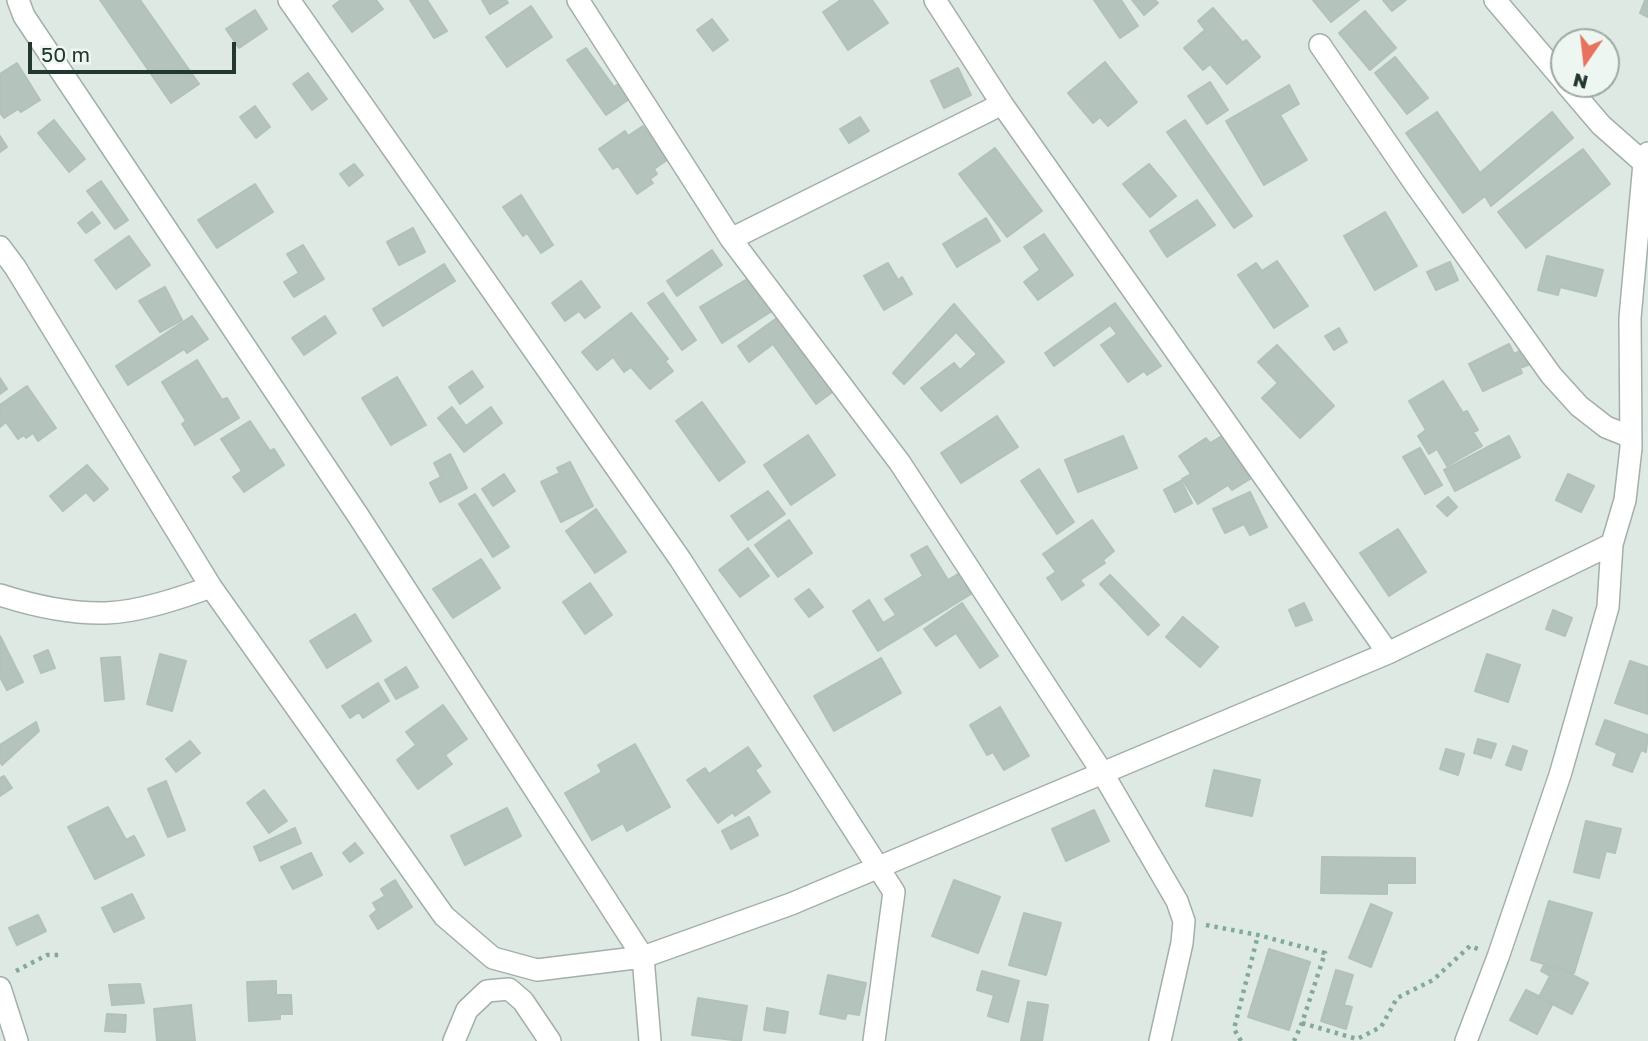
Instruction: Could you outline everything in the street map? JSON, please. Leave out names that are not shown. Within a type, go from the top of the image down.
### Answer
[{"type":"street","points":[[18,0],[24,16],[359,517],[643,957],[650,1041]]},
{"type":"street","points":[[289,0],[680,559],[880,866],[894,892],[874,1041]]},
{"type":"street","points":[[578,0],[731,239],[900,463],[1102,772],[1177,901],[1184,921],[1182,943],[1160,1041]]},
{"type":"street","points":[[935,0],[1002,104],[1388,653]]},
{"type":"street","points":[[1495,0],[1550,65]]},
{"type":"street","points":[[1320,44],[1415,184],[1551,375],[1579,406],[1606,427],[1637,444]]},
{"type":"street","points":[[1466,1041],[1498,957],[1560,775],[1608,607],[1612,544],[1637,444],[1630,318],[1646,158],[1601,125],[1578,98]]},
{"type":"street","points":[[731,239],[1002,104]]},
{"type":"street","points":[[0,247],[15,267],[211,587],[444,916],[493,958],[537,970],[643,957],[791,904],[1388,653],[1612,544]]},
{"type":"street","points":[[0,595],[39,608],[107,614],[168,602],[211,587]]},
{"type":"street","points":[[6,980],[17,1041]]},
{"type":"street","points":[[454,1041],[467,1010],[486,991],[509,989],[523,1001],[550,1041]]},
{"type":"path","points":[[1184,921],[1258,935],[1325,953],[1294,1041]]},
{"type":"path","points":[[1241,1041],[1234,1029],[1258,935]]},
{"type":"path","points":[[1302,1023],[1357,1039],[1381,1027],[1397,998],[1433,980],[1470,946],[1498,957]]},
{"type":"path","points":[[6,980],[47,955],[61,955]]},
{"type":"building","points":[[100,0],[140,0],[199,84],[171,103]]},
{"type":"building","points":[[341,0],[376,0],[383,9],[352,32],[333,6]]},
{"type":"building","points":[[410,0],[427,0],[447,31],[434,38]]},
{"type":"building","points":[[482,0],[506,0],[508,3],[490,14]]},
{"type":"building","points":[[841,0],[872,0],[888,23],[848,50],[823,12]]},
{"type":"building","points":[[1094,0],[1121,0],[1138,26],[1120,38]]},
{"type":"building","points":[[1132,0],[1155,0],[1158,3],[1144,15]]},
{"type":"building","points":[[1313,0],[1359,0],[1331,22]]},
{"type":"building","points":[[1383,0],[1406,0],[1392,11]]},
{"type":"building","points":[[1645,0],[1648,0],[1648,17],[1640,13]]},
{"type":"building","points":[[531,6],[552,37],[507,67],[486,37]]},
{"type":"building","points":[[1213,8],[1243,43],[1246,40],[1260,57],[1227,84],[1210,64],[1203,70],[1184,48],[1205,30],[1198,21]]},
{"type":"building","points":[[255,10],[267,29],[239,48],[226,29]]},
{"type":"building","points":[[1365,11],[1396,48],[1370,70],[1339,33]]},
{"type":"building","points":[[712,19],[728,40],[713,51],[697,30]]},
{"type":"building","points":[[586,48],[614,87],[624,80],[635,95],[606,115],[567,60]]},
{"type":"building","points":[[1395,57],[1428,98],[1407,114],[1375,73]]},
{"type":"building","points":[[1105,62],[1137,102],[1108,126],[1100,117],[1093,123],[1068,93]]},
{"type":"building","points":[[17,63],[40,100],[21,112],[18,109],[4,118],[0,113],[0,74]]},
{"type":"building","points":[[958,68],[971,95],[944,108],[931,81]]},
{"type":"building","points":[[308,73],[327,99],[312,110],[293,84]]},
{"type":"building","points":[[1210,82],[1228,110],[1207,124],[1188,96]]},
{"type":"building","points":[[1289,85],[1299,104],[1280,115],[1307,160],[1264,185],[1226,121]]},
{"type":"building","points":[[255,106],[270,127],[256,138],[240,117]]},
{"type":"building","points":[[1437,112],[1480,173],[1552,112],[1573,138],[1491,206],[1485,196],[1463,213],[1406,133]]},
{"type":"building","points":[[860,117],[869,131],[849,143],[840,129]]},
{"type":"building","points":[[54,120],[85,159],[69,172],[38,133]]},
{"type":"building","points":[[1185,120],[1252,216],[1234,228],[1167,132]]},
{"type":"building","points":[[643,126],[667,160],[654,169],[657,174],[650,179],[653,183],[637,194],[618,166],[613,169],[599,149],[625,131],[628,136]]},
{"type":"building","points":[[0,136],[7,147],[0,152]]},
{"type":"building","points":[[995,148],[1042,211],[1007,237],[959,174]]},
{"type":"building","points":[[1583,149],[1610,184],[1526,248],[1498,212]]},
{"type":"building","points":[[354,164],[363,175],[349,186],[340,174]]},
{"type":"building","points":[[1149,164],[1176,196],[1150,217],[1123,184]]},
{"type":"building","points":[[101,181],[128,220],[115,229],[87,191]]},
{"type":"building","points":[[255,184],[273,212],[217,248],[198,220]]},
{"type":"building","points":[[521,195],[553,245],[541,253],[527,233],[523,236],[503,207]]},
{"type":"building","points":[[1197,200],[1215,225],[1167,257],[1150,231]]},
{"type":"building","points":[[92,212],[100,223],[86,233],[78,223]]},
{"type":"building","points":[[1385,212],[1417,266],[1375,290],[1344,236]]},
{"type":"building","points":[[986,218],[1000,241],[957,267],[943,244]]},
{"type":"building","points":[[413,228],[425,252],[399,265],[387,242]]},
{"type":"building","points":[[1044,234],[1073,275],[1038,300],[1024,282],[1040,270],[1024,247]]},
{"type":"building","points":[[129,236],[150,265],[116,289],[95,260]]},
{"type":"building","points":[[303,245],[324,279],[294,297],[284,282],[299,273],[287,254]]},
{"type":"building","points":[[712,250],[722,265],[677,296],[667,281]]},
{"type":"building","points":[[1547,256],[1603,270],[1596,296],[1560,287],[1558,295],[1538,290]]},
{"type":"building","points":[[1277,261],[1308,306],[1274,328],[1238,275],[1256,263],[1262,271]]},
{"type":"building","points":[[1450,262],[1458,280],[1436,290],[1427,272]]},
{"type":"building","points":[[888,263],[898,280],[902,277],[912,294],[884,310],[864,276]]},
{"type":"building","points":[[444,264],[455,281],[383,326],[373,309]]},
{"type":"building","points":[[754,275],[775,309],[722,343],[700,307]]},
{"type":"building","points":[[581,281],[600,307],[585,318],[579,311],[565,321],[552,303]]},
{"type":"building","points":[[165,287],[182,320],[160,332],[139,301]]},
{"type":"building","points":[[663,293],[696,340],[682,350],[648,303]]},
{"type":"building","points":[[1115,303],[1161,366],[1147,375],[1144,371],[1128,382],[1101,345],[1117,334],[1110,325],[1054,366],[1045,353]]},
{"type":"building","points":[[954,304],[1004,362],[941,411],[921,388],[954,363],[960,370],[977,354],[956,332],[904,384],[893,373]]},
{"type":"building","points":[[631,313],[668,359],[665,361],[673,371],[650,389],[631,367],[624,372],[613,357],[597,370],[582,352]]},
{"type":"building","points":[[781,315],[835,390],[816,404],[773,344],[749,362],[738,346]]},
{"type":"building","points":[[192,316],[208,339],[187,353],[184,349],[128,385],[116,366]]},
{"type":"building","points":[[325,316],[336,333],[304,355],[292,338]]},
{"type":"building","points":[[1339,328],[1347,342],[1334,350],[1325,336]]},
{"type":"building","points":[[1509,344],[1514,354],[1526,348],[1533,363],[1520,368],[1522,373],[1483,391],[1469,364]]},
{"type":"building","points":[[1277,345],[1334,406],[1300,438],[1262,398],[1278,383],[1258,362]]},
{"type":"building","points":[[197,360],[222,400],[227,398],[239,418],[195,445],[182,424],[186,421],[162,382]]},
{"type":"building","points":[[472,371],[483,387],[460,404],[449,387]]},
{"type":"building","points":[[397,377],[426,425],[391,445],[362,398]]},
{"type":"building","points":[[0,378],[7,389],[0,394]]},
{"type":"building","points":[[1443,381],[1463,413],[1467,411],[1478,430],[1473,432],[1482,446],[1447,466],[1437,449],[1429,454],[1418,436],[1426,430],[1409,401]]},
{"type":"building","points":[[27,386],[56,428],[38,441],[33,433],[18,439],[6,422],[0,427],[0,405]]},
{"type":"building","points":[[702,402],[745,462],[719,481],[676,421]]},
{"type":"building","points":[[452,407],[466,426],[491,407],[502,423],[464,452],[438,418]]},
{"type":"building","points":[[997,416],[1018,447],[961,483],[941,453]]},
{"type":"building","points":[[250,421],[270,451],[274,449],[284,465],[244,492],[233,477],[242,471],[221,439]]},
{"type":"building","points":[[808,435],[835,475],[791,505],[764,465]]},
{"type":"building","points":[[1123,436],[1137,468],[1078,492],[1065,460]]},
{"type":"building","points":[[1222,436],[1250,479],[1232,490],[1228,485],[1198,504],[1182,479],[1191,474],[1179,456],[1206,438],[1210,443]]},
{"type":"building","points":[[1509,436],[1520,457],[1455,491],[1444,470]]},
{"type":"building","points":[[1420,448],[1442,485],[1425,494],[1403,457]]},
{"type":"building","points":[[450,454],[467,488],[440,502],[430,483],[441,477],[434,463]]},
{"type":"building","points":[[570,462],[593,506],[561,522],[541,482],[560,473],[557,468]]},
{"type":"building","points":[[87,465],[108,489],[94,501],[86,492],[63,511],[50,496]]},
{"type":"building","points":[[1039,469],[1074,522],[1057,534],[1021,481]]},
{"type":"building","points":[[504,474],[515,491],[493,506],[482,489]]},
{"type":"building","points":[[1568,474],[1594,486],[1581,512],[1556,500]]},
{"type":"building","points":[[1181,481],[1192,503],[1175,512],[1164,490]]},
{"type":"building","points":[[768,491],[785,514],[748,540],[731,516]]},
{"type":"building","points":[[1250,492],[1267,527],[1250,535],[1244,524],[1225,533],[1213,509]]},
{"type":"building","points":[[475,494],[509,547],[493,557],[459,504]]},
{"type":"building","points":[[1448,497],[1457,507],[1447,516],[1437,506]]},
{"type":"building","points":[[596,509],[626,552],[595,573],[566,531]]},
{"type":"building","points":[[789,520],[812,553],[778,577],[755,545]]},
{"type":"building","points":[[1092,520],[1114,551],[1103,560],[1105,563],[1080,580],[1084,585],[1062,600],[1047,578],[1056,572],[1043,554]]},
{"type":"building","points":[[1398,529],[1426,572],[1389,596],[1360,553]]},
{"type":"building","points":[[927,546],[948,580],[958,574],[971,594],[878,651],[853,611],[869,600],[883,623],[896,615],[885,599],[923,576],[911,555]]},
{"type":"building","points":[[748,548],[769,576],[740,597],[719,570]]},
{"type":"building","points":[[481,559],[500,588],[453,618],[433,589]]},
{"type":"building","points":[[1110,575],[1159,625],[1148,635],[1100,584]]},
{"type":"building","points":[[590,583],[612,615],[585,634],[563,602]]},
{"type":"building","points":[[809,589],[823,607],[809,617],[795,599]]},
{"type":"building","points":[[962,603],[998,656],[980,668],[956,633],[936,646],[924,629]]},
{"type":"building","points":[[1304,603],[1312,620],[1296,626],[1289,610]]},
{"type":"building","points":[[1553,610],[1572,618],[1565,636],[1546,629]]},
{"type":"building","points":[[355,614],[371,641],[327,668],[310,641]]},
{"type":"building","points":[[1183,617],[1218,647],[1200,667],[1166,637]]},
{"type":"building","points":[[0,636],[23,682],[7,690],[0,677]]},
{"type":"building","points":[[48,650],[55,668],[41,673],[34,656]]},
{"type":"building","points":[[160,654],[186,661],[172,711],[147,704]]},
{"type":"building","points":[[1487,654],[1520,665],[1508,702],[1475,691]]},
{"type":"building","points":[[120,657],[124,699],[105,701],[101,658]]},
{"type":"building","points":[[881,658],[901,693],[834,731],[814,696]]},
{"type":"building","points":[[1630,661],[1648,667],[1648,714],[1615,703]]},
{"type":"building","points":[[406,667],[418,687],[396,699],[385,680]]},
{"type":"building","points":[[378,683],[389,701],[363,718],[359,712],[350,718],[342,706]]},
{"type":"building","points":[[443,705],[467,739],[445,755],[452,764],[418,789],[397,760],[416,745],[406,732]]},
{"type":"building","points":[[1000,707],[1029,756],[1004,770],[993,752],[987,755],[970,725]]},
{"type":"building","points":[[1605,720],[1648,735],[1646,752],[1641,750],[1632,772],[1613,765],[1617,753],[1596,744]]},
{"type":"building","points":[[36,722],[39,731],[2,765],[0,745]]},
{"type":"building","points":[[1478,739],[1496,744],[1491,758],[1474,753]]},
{"type":"building","points":[[190,741],[200,753],[176,772],[166,759]]},
{"type":"building","points":[[635,744],[670,807],[627,831],[623,823],[592,840],[565,793],[602,772],[598,765]]},
{"type":"building","points":[[1513,746],[1527,751],[1521,770],[1506,765]]},
{"type":"building","points":[[748,747],[761,766],[755,770],[770,792],[735,816],[733,812],[718,823],[687,780],[705,768],[709,774]]},
{"type":"building","points":[[1446,749],[1464,754],[1458,775],[1440,769]]},
{"type":"building","points":[[1214,770],[1260,780],[1252,816],[1206,806]]},
{"type":"building","points":[[4,776],[12,788],[0,796],[0,778]]},
{"type":"building","points":[[166,781],[185,830],[168,837],[148,789]]},
{"type":"building","points":[[264,790],[287,821],[269,833],[247,803]]},
{"type":"building","points":[[108,807],[126,840],[134,836],[144,855],[95,879],[68,827]]},
{"type":"building","points":[[507,808],[521,836],[465,865],[451,836]]},
{"type":"building","points":[[1094,810],[1109,841],[1066,861],[1052,829]]},
{"type":"building","points":[[749,817],[758,835],[731,849],[722,831]]},
{"type":"building","points":[[1586,821],[1621,829],[1615,853],[1606,851],[1599,878],[1574,872]]},
{"type":"building","points":[[295,828],[301,843],[260,861],[254,847]]},
{"type":"building","points":[[355,843],[363,853],[350,862],[343,853]]},
{"type":"building","points":[[311,853],[322,875],[293,889],[281,867]]},
{"type":"building","points":[[1322,857],[1415,858],[1415,883],[1387,883],[1387,894],[1321,893]]},
{"type":"building","points":[[395,880],[412,907],[378,929],[370,916],[377,910],[373,903],[385,896],[381,889]]},
{"type":"building","points":[[954,880],[1000,897],[978,953],[932,936]]},
{"type":"building","points":[[132,894],[144,918],[114,932],[102,908]]},
{"type":"building","points":[[1549,901],[1592,913],[1574,973],[1531,960]]},
{"type":"building","points":[[1371,904],[1392,913],[1371,967],[1349,958]]},
{"type":"building","points":[[1024,913],[1061,923],[1046,975],[1009,965]]},
{"type":"building","points":[[38,915],[46,931],[17,945],[9,928]]},
{"type":"building","points":[[1269,949],[1310,962],[1289,1030],[1248,1017]]},
{"type":"building","points":[[1544,965],[1563,970],[1588,983],[1572,1014],[1539,997],[1550,976],[1541,971]]},
{"type":"building","points":[[1336,970],[1353,975],[1344,1005],[1352,1007],[1346,1029],[1321,1021]]},
{"type":"building","points":[[982,971],[1019,981],[1008,1022],[988,1016],[994,995],[977,990]]},
{"type":"building","points":[[828,975],[866,983],[859,1015],[847,1013],[845,1019],[820,1014]]},
{"type":"building","points":[[276,981],[276,995],[291,995],[292,1014],[280,1014],[280,1019],[249,1021],[247,982]]},
{"type":"building","points":[[140,984],[144,1003],[112,1005],[109,985]]},
{"type":"building","points":[[1526,990],[1553,1003],[1537,1034],[1510,1020]]},
{"type":"building","points":[[698,998],[747,1006],[741,1041],[692,1035]]},
{"type":"building","points":[[1028,1002],[1048,1005],[1042,1041],[1021,1041]]},
{"type":"building","points":[[191,1005],[195,1041],[157,1041],[154,1009]]},
{"type":"building","points":[[767,1008],[788,1012],[785,1033],[764,1030]]},
{"type":"building","points":[[107,1014],[126,1015],[125,1032],[105,1031]]}]
